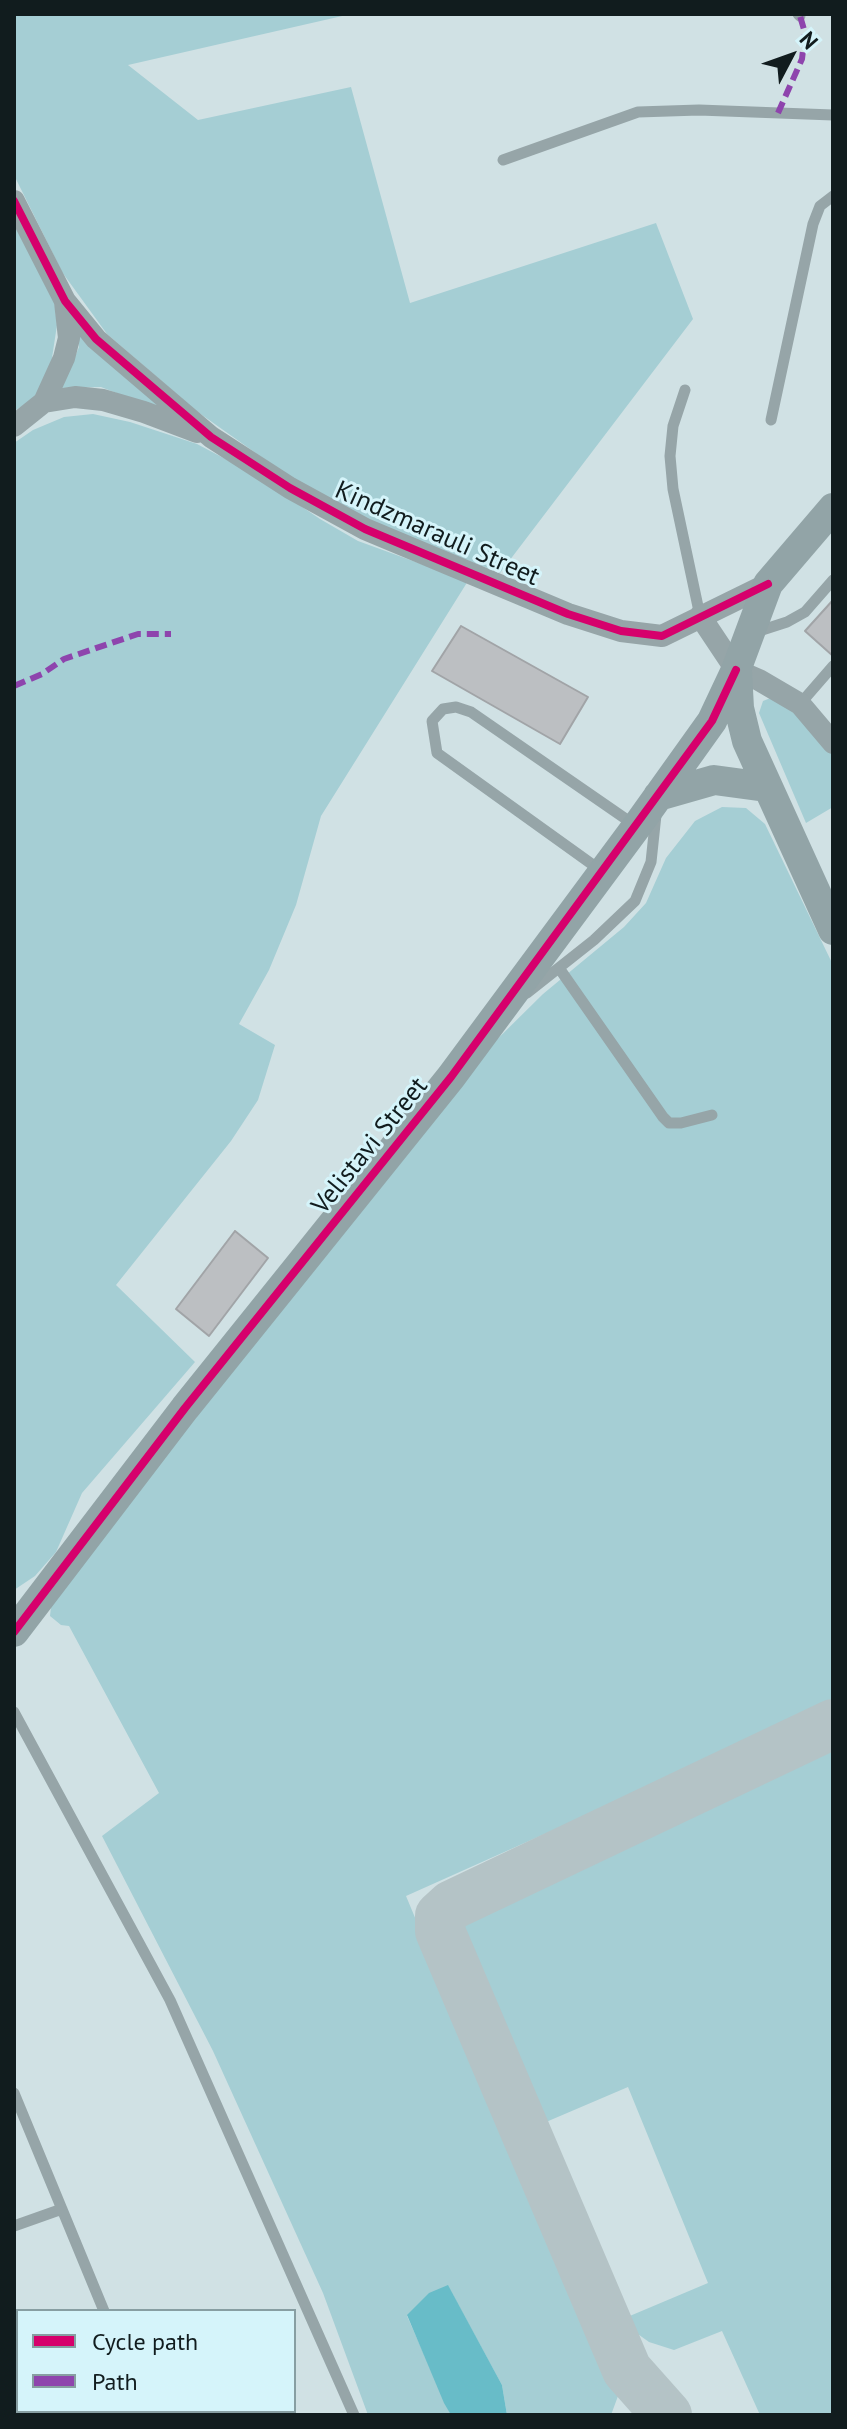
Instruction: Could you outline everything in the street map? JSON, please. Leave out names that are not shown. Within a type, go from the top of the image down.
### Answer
[{"type":"street","name":"Kindzmarauli Street","points":[[14,201],[22,232],[65,301],[96,339],[211,437],[290,488],[365,529],[568,614],[621,631],[662,636],[768,584],[833,508]]},
{"type":"street","points":[[14,426],[44,402],[64,358],[69,338],[65,301]]},
{"type":"street","points":[[44,402],[75,397],[103,400],[211,437]]},
{"type":"street","name":"Velistavi Street","points":[[14,1632],[185,1408],[441,1089],[637,826],[712,721],[736,670],[768,584]]},
{"type":"street","points":[[700,616],[736,670],[739,708],[747,741],[833,930]]},
{"type":"street","points":[[736,670],[800,704],[833,743]]},
{"type":"street","points":[[658,796],[714,780],[766,787]]},
{"type":"lane","points":[[503,160],[638,112],[699,110],[833,115]]},
{"type":"lane","points":[[771,420],[813,224],[820,206],[833,196]]},
{"type":"lane","points":[[685,390],[673,426],[670,456],[673,489],[700,616]]},
{"type":"lane","points":[[748,635],[787,622],[805,612],[833,580]]},
{"type":"lane","points":[[800,704],[833,666]]},
{"type":"lane","points":[[603,872],[437,753],[432,721],[443,709],[456,707],[471,712],[637,826]]},
{"type":"lane","points":[[492,1021],[594,940],[635,901],[651,862],[658,796]]},
{"type":"lane","points":[[559,968],[669,1123],[712,1115]]},
{"type":"lane","points":[[14,1712],[170,2000],[354,2415]]},
{"type":"lane","points":[[14,2093],[103,2309]]},
{"type":"lane","points":[[14,2226],[62,2209]]},
{"type":"shaded area","points":[[14,14],[351,14],[128,65],[198,120],[351,87],[410,303],[656,223],[693,319],[500,573],[373,524],[291,478],[195,410],[107,334],[62,272],[14,175]]},
{"type":"shaded area","points":[[14,223],[54,298],[57,325],[50,371],[38,397],[14,411]]},
{"type":"shaded area","points":[[76,326],[185,420],[101,387],[62,388],[79,347]]},
{"type":"shaded area","points":[[93,414],[130,422],[197,444],[252,473],[358,541],[468,581],[321,816],[296,905],[269,970],[239,1024],[275,1045],[258,1100],[231,1141],[116,1285],[195,1362],[82,1493],[56,1552],[35,1576],[14,1590],[14,443],[33,430],[64,417]]},
{"type":"shaded area","points":[[773,697],[797,710],[833,754],[833,807],[806,823],[759,713],[763,701]]},
{"type":"shaded area","points":[[722,807],[746,808],[765,824],[833,965],[833,1705],[406,1896],[565,2278],[618,2396],[611,2415],[507,2415],[502,2385],[448,2286],[407,2316],[451,2415],[368,2415],[323,2293],[213,2051],[102,1836],[159,1793],[69,1626],[61,1625],[50,1616],[51,1607],[464,1072],[543,994],[624,927],[646,903],[666,858],[695,821]]},
{"type":"shaded area","points":[[833,1747],[833,2415],[760,2415],[722,2331],[674,2350],[649,2342],[635,2332],[625,2318],[708,2283],[628,2087],[539,2125],[461,1936],[460,1924],[468,1911]]},
{"type":"water","points":[[448,2285],[502,2385],[507,2415],[451,2415],[444,2403],[407,2315],[429,2293]]},
{"type":"building","points":[[833,600],[833,656],[805,631]]},
{"type":"building","points":[[461,626],[588,697],[560,744],[432,671]]},
{"type":"building","points":[[235,1231],[268,1258],[209,1336],[176,1309]]},
{"type":"taxiway","points":[[667,2415],[627,2370],[440,1931],[440,1916],[452,1905],[833,1724]]},
{"type":"marked path","points":[[778,113],[802,59],[805,33],[800,16]]},
{"type":"marked path","points":[[14,686],[42,674],[64,659],[138,634],[171,634]]},
{"type":"cycle path","points":[[14,201],[65,301],[96,339],[211,437],[290,488],[365,529],[568,614],[621,631],[662,636],[768,584]]},
{"type":"cycle path","points":[[14,1632],[185,1408],[451,1077],[712,721],[736,670]]}]
